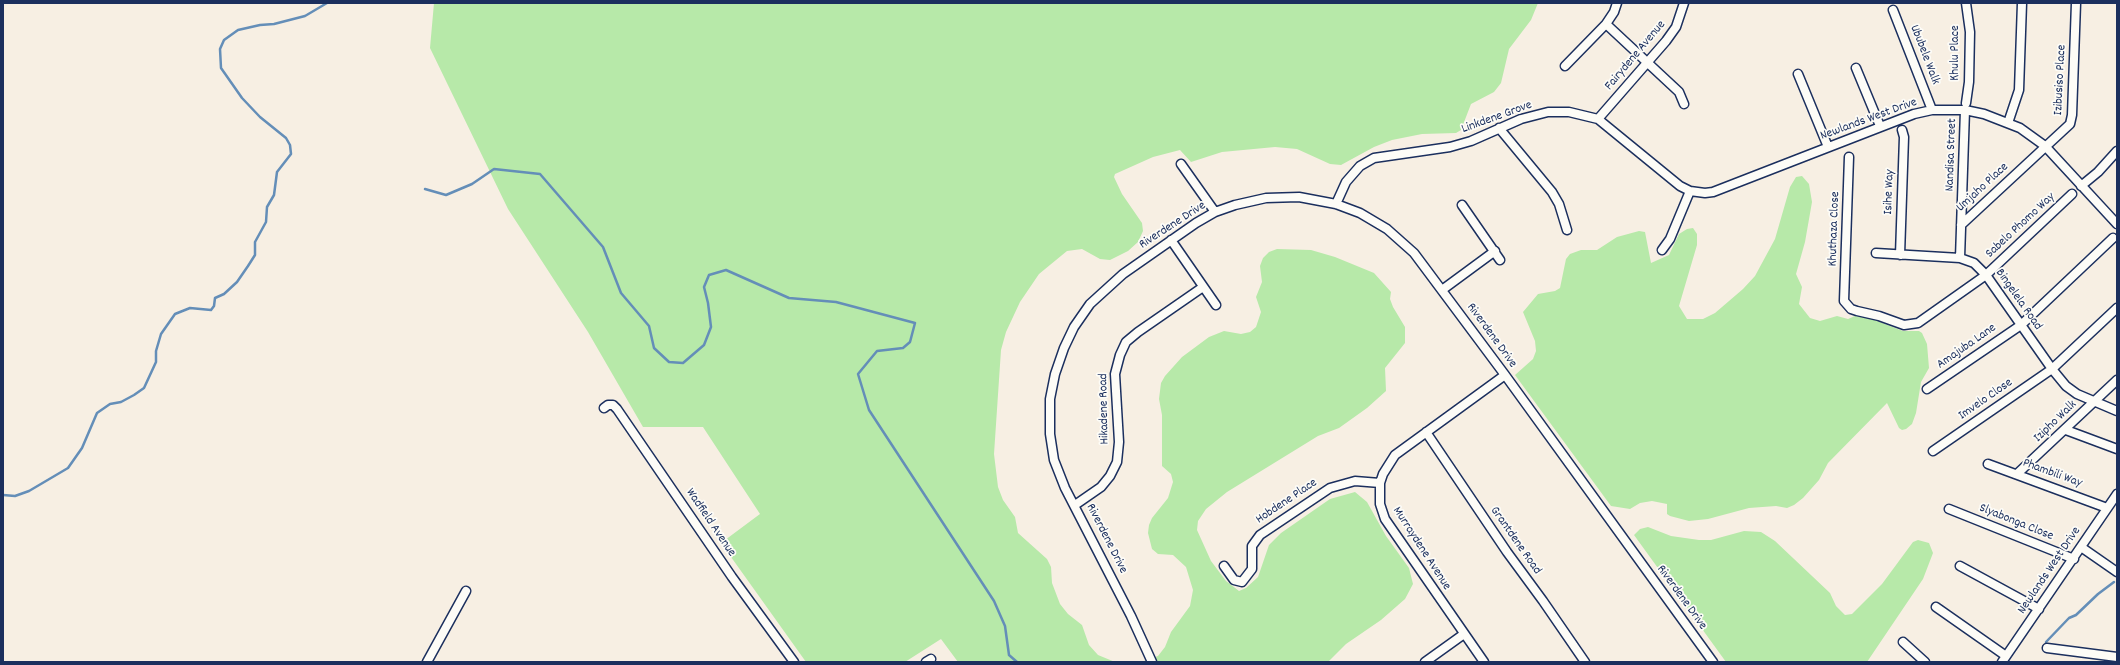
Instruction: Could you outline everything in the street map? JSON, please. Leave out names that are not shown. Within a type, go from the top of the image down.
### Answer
[{"type":"street","points":[[1565,66],[1606,24],[1617,3]]},
{"type":"street","name":"Fairydene Avenue","points":[[1598,119],[1676,27],[1684,3]]},
{"type":"street","name":"Khulu Place","points":[[1966,3],[1970,32],[1969,82],[1966,107]]},
{"type":"street","points":[[2008,122],[2019,90],[2022,3]]},
{"type":"street","name":"Izibusiso Place","points":[[2045,146],[2067,127],[2071,121],[2076,3]]},
{"type":"street","name":"Ububele Walk","points":[[1893,10],[1932,110]]},
{"type":"street","points":[[1606,24],[1679,92],[1684,104]]},
{"type":"street","points":[[1856,68],[1880,126]]},
{"type":"street","points":[[1798,74],[1828,147]]},
{"type":"street","name":"Newlands West Drive","points":[[1713,192],[1880,126],[1932,110],[1966,107],[2008,122],[2020,128],[2045,146],[2117,224]]},
{"type":"street","name":"Nandisa Street","points":[[1961,225],[1966,107]]},
{"type":"street","name":"Linkdene Grove","points":[[1336,204],[1346,182],[1360,166],[1374,158],[1450,146],[1471,141],[1521,119],[1548,112],[1569,112],[1598,119],[1670,179],[1690,191],[1713,192]]},
{"type":"street","points":[[1499,128],[1552,192],[1559,204],[1567,230]]},
{"type":"street","name":"Isihe Way","points":[[1900,255],[1904,137],[1902,130]]},
{"type":"street","name":"Umjaho Place","points":[[1960,258],[1961,225],[2045,146]]},
{"type":"street","points":[[2081,186],[2098,172],[2117,151]]},
{"type":"street","name":"Khuthaza Close","points":[[1849,157],[1844,301],[1851,309],[1857,312],[1879,316],[1904,325],[1914,324]]},
{"type":"street","points":[[1181,164],[1215,212]]},
{"type":"street","points":[[1662,250],[1670,239],[1690,191]]},
{"type":"street","name":"Sabelo Phomo Way","points":[[1914,324],[1986,275],[2072,194]]},
{"type":"street","name":"Riverdene Drive","points":[[1152,662],[1131,616],[1065,488],[1054,460],[1050,434],[1050,399],[1055,374],[1064,348],[1074,327],[1090,304],[1124,274],[1171,240],[1215,212],[1235,204],[1266,198],[1299,197],[1336,204],[1360,213],[1400,240],[1422,262],[1713,662]]},
{"type":"street","points":[[1462,205],[1500,260]]},
{"type":"street","name":"Amajuba Lane","points":[[1928,389],[2021,324],[2113,238]]},
{"type":"street","points":[[1171,240],[1216,305]]},
{"type":"street","points":[[1442,290],[1495,251]]},
{"type":"street","name":"Bingelela Road","points":[[1876,253],[1960,258],[1974,263],[1986,275],[2052,369],[2071,390],[2093,402],[2117,411]]},
{"type":"street","name":"Hikadene Road","points":[[1075,505],[1101,487],[1110,476],[1117,462],[1119,442],[1115,374],[1120,355],[1126,342],[1203,287]]},
{"type":"street","name":"Imvelo Close","points":[[1933,451],[2052,369],[2117,308]]},
{"type":"street","name":"Murraydene Avenue","points":[[1484,662],[1385,519],[1380,504],[1380,483],[1383,474],[1395,455],[1505,376]]},
{"type":"street","name":"Izipho Walk","points":[[2017,474],[2066,430],[2117,380]]},
{"type":"street","name":"Wadfield Avenue","points":[[604,408],[608,405],[617,409],[732,577],[794,662]]},
{"type":"street","points":[[2066,430],[2117,449]]},
{"type":"street","name":"Grantdene Road","points":[[1426,432],[1506,552],[1543,600],[1585,662]]},
{"type":"street","name":"Phambili Way","points":[[1988,464],[2107,508]]},
{"type":"street","name":"Hobdene Place","points":[[1224,566],[1234,580],[1242,582],[1252,569],[1252,546],[1260,535],[1330,488],[1355,481],[1380,483]]},
{"type":"street","name":"Newlands West Drive","points":[[2004,659],[2074,559],[2117,494]]},
{"type":"street","name":"Slyabonga Close","points":[[1950,509],[2074,559]]},
{"type":"street","points":[[2082,547],[2117,572]]},
{"type":"street","points":[[1960,566],[2039,609]]},
{"type":"street","points":[[426,662],[466,591]]},
{"type":"street","points":[[1936,607],[2004,659]]},
{"type":"street","points":[[1424,662],[1464,634]]},
{"type":"street","points":[[1902,642],[1925,662]]},
{"type":"street","points":[[2047,648],[2117,657]]},
{"type":"green space","points":[[434,3],[1538,3],[1531,20],[1509,49],[1501,83],[1494,92],[1471,104],[1461,130],[1456,133],[1422,134],[1392,140],[1374,147],[1341,165],[1330,164],[1297,149],[1275,147],[1222,152],[1191,162],[1180,150],[1153,157],[1115,174],[1114,177],[1122,194],[1142,223],[1143,231],[1138,242],[1128,251],[1110,260],[1100,259],[1082,249],[1067,251],[1039,274],[1020,302],[1006,332],[1001,350],[994,454],[998,487],[1003,500],[1015,517],[1018,533],[1047,559],[1051,567],[1052,583],[1060,604],[1068,614],[1082,625],[1089,645],[1098,655],[1115,662],[958,662],[941,639],[905,662],[806,662],[721,543],[760,514],[703,427],[643,427],[588,332],[508,209],[430,48]]},
{"type":"green space","points":[[1802,176],[1809,184],[1812,202],[1805,242],[1796,274],[1802,287],[1799,304],[1810,318],[1820,321],[1837,316],[1848,319],[1855,316],[1872,319],[1903,331],[1919,331],[1922,333],[1927,344],[1929,368],[1921,382],[1916,413],[1912,424],[1906,429],[1902,430],[1899,428],[1887,403],[1828,463],[1819,480],[1803,498],[1787,508],[1776,506],[1749,508],[1708,519],[1689,521],[1670,516],[1667,514],[1667,504],[1652,501],[1640,503],[1630,509],[1611,506],[1515,375],[1533,359],[1536,351],[1535,341],[1523,312],[1538,294],[1555,291],[1560,288],[1566,259],[1570,254],[1581,250],[1597,250],[1617,237],[1639,231],[1645,232],[1651,263],[1669,255],[1679,234],[1687,229],[1693,228],[1697,234],[1697,245],[1679,306],[1687,319],[1703,319],[1715,313],[1743,289],[1755,276],[1775,239],[1790,187],[1796,177]]},
{"type":"green space","points":[[1277,249],[1311,250],[1335,257],[1374,273],[1391,292],[1390,299],[1393,307],[1405,327],[1405,343],[1385,368],[1386,391],[1367,408],[1339,428],[1318,436],[1227,492],[1206,509],[1198,521],[1197,530],[1211,561],[1226,581],[1239,591],[1246,588],[1258,577],[1269,545],[1281,533],[1330,499],[1355,492],[1367,502],[1386,536],[1409,568],[1413,584],[1405,599],[1381,620],[1346,644],[1328,662],[1141,662],[1158,656],[1165,647],[1171,632],[1190,606],[1193,590],[1186,567],[1173,555],[1158,554],[1152,549],[1148,533],[1152,518],[1168,498],[1173,482],[1171,474],[1162,466],[1162,415],[1159,399],[1161,383],[1165,376],[1182,357],[1209,337],[1224,331],[1241,334],[1250,332],[1256,327],[1261,312],[1256,297],[1262,282],[1260,266],[1263,258],[1269,252]]},
{"type":"green space","points":[[1648,527],[1671,536],[1699,540],[1711,540],[1744,531],[1761,532],[1775,541],[1830,593],[1836,606],[1845,615],[1852,614],[1882,584],[1913,542],[1918,540],[1929,543],[1933,553],[1923,579],[1867,662],[1726,662],[1634,535],[1640,529]]},
{"type":"waterway","points":[[3,495],[15,496],[29,491],[68,468],[82,448],[97,413],[110,404],[121,402],[144,388],[156,362],[156,351],[161,334],[175,314],[190,308],[211,310],[214,306],[215,298],[224,294],[237,282],[248,266],[255,255],[255,242],[266,222],[267,207],[274,195],[277,172],[291,154],[290,145],[286,138],[260,117],[242,98],[221,68],[220,49],[224,40],[238,30],[260,25],[274,24],[305,16],[327,3]]},
{"type":"waterway","points":[[425,189],[446,195],[472,184],[494,169],[540,174],[603,247],[621,293],[649,326],[654,348],[669,362],[683,363],[704,345],[711,327],[704,287],[709,275],[726,270],[789,298],[836,302],[915,323],[910,342],[903,348],[877,351],[858,374],[869,410],[994,601],[1005,626],[1009,655],[1017,662]]},
{"type":"waterway","points":[[2046,642],[2069,618],[2076,615],[2098,594],[2114,582]]}]
